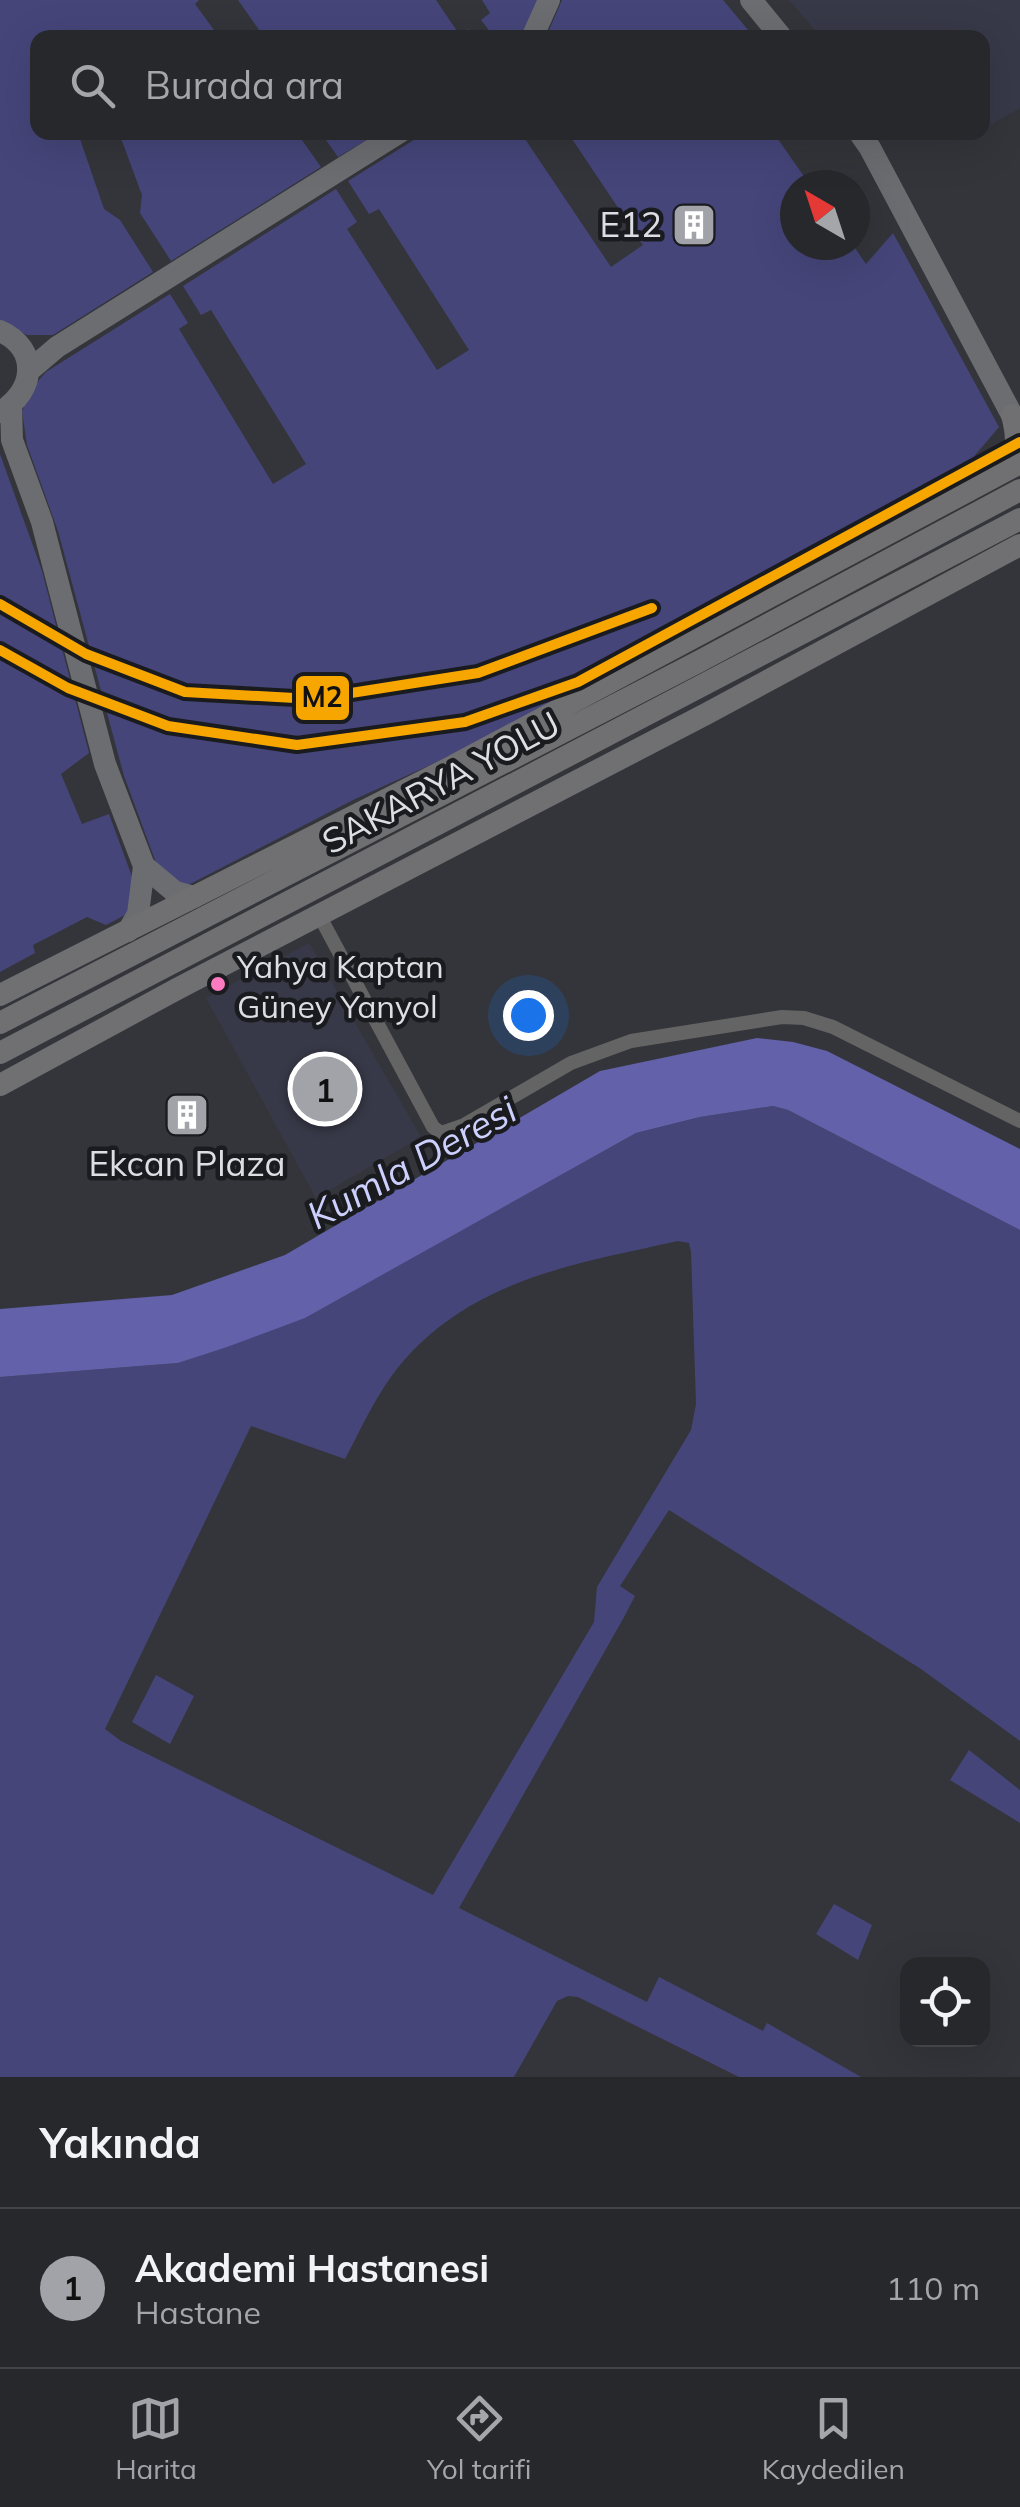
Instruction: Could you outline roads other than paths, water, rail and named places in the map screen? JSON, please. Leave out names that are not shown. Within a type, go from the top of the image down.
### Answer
[{"type":"highway","points":[[996,477],[1013,456],[1018,442],[1017,417]]},
{"type":"highway","points":[[0,995],[453,766],[1020,463]]},
{"type":"highway","points":[[0,1021],[698,662],[1020,490]]},
{"type":"highway","name":"SAKARYA YOLU","points":[[0,1053],[1020,519]]},
{"type":"highway","points":[[0,1085],[1020,545]]},
{"type":"main road","points":[[537,30],[549,0]]},
{"type":"main road","points":[[751,0],[775,30]]},
{"type":"main road","points":[[26,359],[57,347],[387,140]]},
{"type":"main road","points":[[864,140],[1017,417]]},
{"type":"main road","points":[[0,331],[26,359],[22,394],[6,409],[6,434],[46,536],[105,764],[144,866],[138,914],[128,931]]},
{"type":"main road","points":[[144,866],[175,892],[194,898]]},
{"type":"street","points":[[319,915],[433,1127],[441,1133],[464,1125],[598,1051],[695,1029],[782,1018],[804,1018],[833,1027],[1020,1122]]},
{"type":"place","name":"E12","points":[[694,225]]},
{"type":"place","name":"Yahya Kaptan Güney Yanyol","points":[[218,984]]},
{"type":"place","name":"Akademi Hastanesi","points":[[325,1089]]},
{"type":"place","name":"Ekcan Plaza","points":[[187,1115]]},
{"type":"water label","name":"Kumla Deresi","points":[[412,1163]]}]
